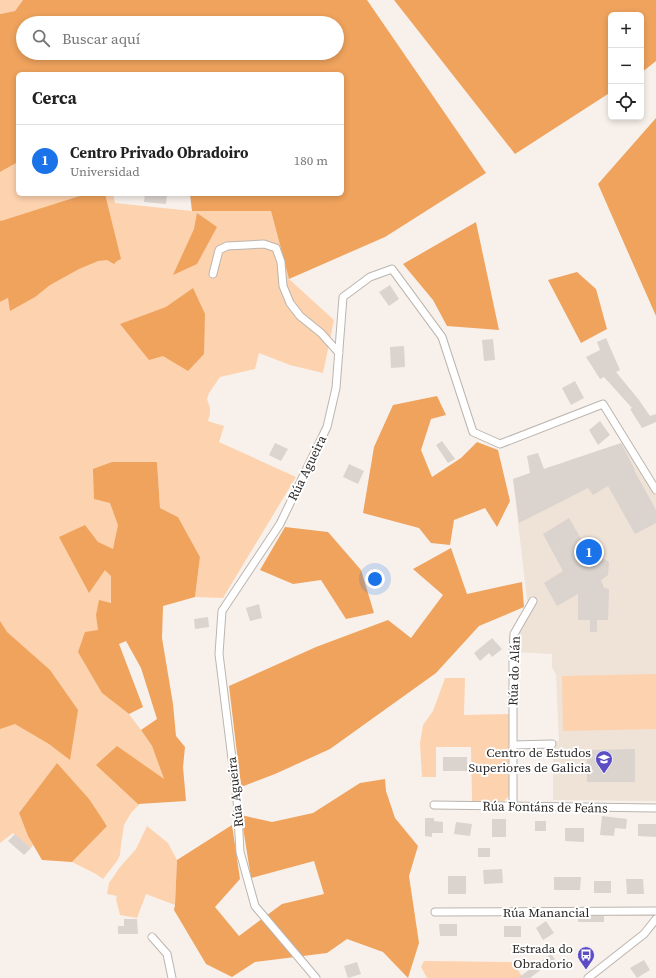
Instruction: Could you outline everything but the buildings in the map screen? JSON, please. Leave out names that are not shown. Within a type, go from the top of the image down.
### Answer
[{"type":"street","points":[[213,274],[218,250],[227,246],[264,244],[276,248],[281,262],[283,286],[290,303],[300,316],[321,333],[339,353]]},
{"type":"street","name":"Rúa Agueira","points":[[316,978],[255,906],[240,852],[237,799],[219,654],[222,611],[280,524],[327,427],[336,388],[343,297],[370,278],[392,269],[442,337],[473,432],[500,444],[603,404],[656,490]]},
{"type":"street","name":"Rúa do Alán","points":[[513,806],[514,634],[533,601]]},
{"type":"street","points":[[513,745],[552,744]]},
{"type":"street","name":"Rúa Fontáns de Feáns","points":[[434,805],[656,808]]},
{"type":"street","name":"Rúa Manancial","points":[[435,912],[656,911]]},
{"type":"street","points":[[588,978],[644,934],[656,919]]},
{"type":"street","points":[[152,938],[167,954],[172,978]]},
{"type":"shaded area","points":[[0,0],[23,0],[15,11],[0,14]]},
{"type":"shaded area","points":[[23,0],[367,0],[486,173],[385,237],[289,279],[271,211],[192,211],[190,196],[344,196],[344,72],[16,72],[16,163],[0,172],[0,14],[15,11]]},
{"type":"shaded area","points":[[394,0],[656,0],[656,61],[644,71],[644,12],[608,12],[608,94],[515,154]]},
{"type":"shaded area","points":[[656,118],[656,316],[598,184]]},
{"type":"shaded area","points":[[16,163],[16,196],[113,196],[115,203],[192,211],[271,211],[289,279],[334,320],[323,373],[290,365],[259,353],[255,369],[220,377],[209,393],[207,399],[210,408],[208,421],[224,426],[219,442],[296,477],[223,598],[195,597],[200,557],[178,517],[160,508],[157,462],[118,525],[102,693],[129,714],[141,730],[152,746],[164,779],[131,813],[124,825],[120,855],[103,879],[72,862],[107,825],[57,763],[19,813],[33,845],[31,848],[13,833],[0,843],[0,302],[8,298],[8,285],[0,220],[0,172]]},
{"type":"shaded area","points":[[80,196],[105,196],[121,259],[114,264],[107,260],[98,261],[79,269],[50,285],[35,297],[10,311],[8,298],[0,302],[0,220],[1,221]]},
{"type":"shaded area","points":[[197,213],[217,227],[197,264],[173,275],[194,229]]},
{"type":"shaded area","points":[[476,222],[499,330],[447,326],[433,300],[403,264]]},
{"type":"shaded area","points":[[577,272],[596,289],[607,329],[581,343],[548,280]]},
{"type":"shaded area","points":[[193,288],[205,314],[204,354],[188,371],[163,356],[149,360],[120,324],[166,307]]},
{"type":"shaded area","points":[[437,396],[446,415],[431,419],[421,450],[432,477],[461,458],[477,442],[498,450],[510,501],[497,527],[485,508],[454,520],[450,545],[431,543],[419,528],[363,513],[374,447],[393,405]]},
{"type":"shaded area","points":[[622,443],[656,496],[656,801],[553,800],[553,741],[559,741],[556,675],[552,667],[552,654],[517,652],[516,639],[532,609],[528,608],[513,479]]},
{"type":"shaded area","points":[[112,462],[157,462],[160,508],[178,517],[200,557],[195,597],[163,606],[162,638],[173,704],[176,736],[185,747],[183,767],[186,801],[138,804],[96,765],[117,746],[164,779],[152,746],[141,730],[157,719],[141,668],[126,641],[119,644],[143,707],[129,714],[102,693],[78,652],[85,632],[98,630],[96,615],[99,600],[111,603],[111,576],[105,570],[89,593],[59,537],[85,525],[98,542],[113,549],[118,525],[110,503],[94,499],[93,469]]},
{"type":"shaded area","points":[[285,527],[328,532],[361,570],[374,613],[346,619],[321,580],[293,584],[260,570]]},
{"type":"shaded area","points":[[451,548],[467,594],[522,582],[524,607],[479,626],[436,673],[330,749],[275,774],[241,787],[229,686],[316,647],[388,620],[411,638],[443,595],[413,569]]},
{"type":"shaded area","points":[[0,621],[7,632],[50,670],[78,710],[70,760],[49,744],[15,724],[0,729]]},
{"type":"shaded area","points":[[656,674],[656,729],[563,731],[562,676]]},
{"type":"shaded area","points":[[445,678],[465,678],[464,715],[510,714],[509,796],[504,801],[472,801],[471,747],[436,747],[436,777],[422,777],[420,743],[423,725],[433,711]]},
{"type":"shaded area","points":[[57,763],[89,799],[107,826],[72,862],[42,860],[28,836],[19,813]]},
{"type":"shaded area","points":[[385,779],[386,791],[395,818],[418,846],[409,876],[419,943],[408,978],[383,952],[347,939],[327,953],[255,962],[232,977],[206,964],[174,910],[177,860],[232,825],[240,879],[215,907],[239,936],[282,904],[324,894],[314,861],[251,878],[241,815],[272,822],[313,813],[360,783]]},
{"type":"shaded area","points":[[147,826],[168,843],[177,860],[175,905],[146,894],[137,918],[120,915],[116,899],[117,896],[107,894],[109,883],[120,867],[136,849]]},
{"type":"shaded area","points":[[424,961],[513,962],[523,978],[427,978],[421,967]]},
{"type":"place","name":"Centro Privado Obradoiro","points":[[589,552]]},
{"type":"place","name":"Centro de Estudos Superiores de Galicia","points":[[604,774]]},
{"type":"place","name":"Estrada do Obradorio","points":[[586,970]]}]
